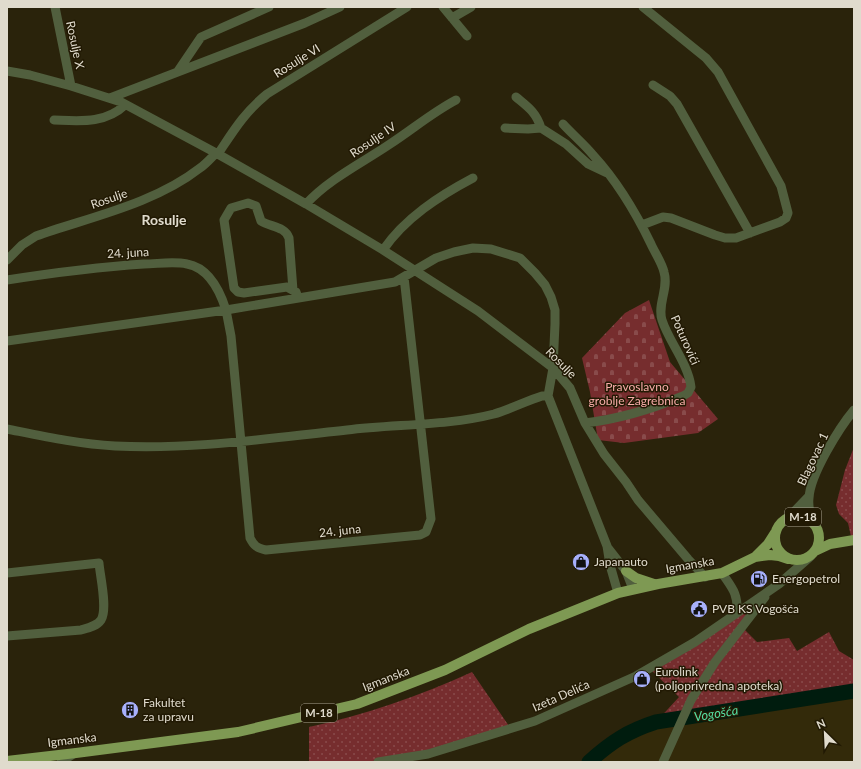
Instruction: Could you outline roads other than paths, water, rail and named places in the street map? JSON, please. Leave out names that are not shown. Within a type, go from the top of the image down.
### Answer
[{"type":"main road","name":"M-18","points":[[813,554],[819,538],[813,522],[801,516],[794,516],[788,518],[780,524],[775,533],[774,541],[776,548],[781,555],[789,560],[804,560],[830,544],[854,540]]},
{"type":"main road","name":"M-18","points":[[818,532],[824,536],[842,541]]},
{"type":"main road","name":"Igmanska","points":[[755,557],[768,544],[775,533]]},
{"type":"main road","name":"Igmanska","points":[[7,761],[238,732],[357,704],[445,670],[529,629],[618,593],[655,584],[722,573],[755,557],[770,555],[779,556],[789,560]]},
{"type":"main road","points":[[626,571],[636,578],[655,584]]},
{"type":"street","name":"Rosulje X","points":[[55,7],[71,86]]},
{"type":"street","points":[[178,71],[201,37],[269,7]]},
{"type":"street","points":[[110,98],[305,23],[340,7]]},
{"type":"street","name":"Rosulje VI","points":[[217,154],[238,123],[254,105],[267,94],[406,7]]},
{"type":"street","points":[[443,7],[468,36]]},
{"type":"street","points":[[452,18],[471,7]]},
{"type":"street","points":[[642,225],[663,217],[671,218],[715,236],[736,238],[780,222],[786,218],[788,213],[781,186],[742,114],[712,63],[643,7]]},
{"type":"street","name":"Rosulje","points":[[7,71],[30,75],[71,86],[110,98],[126,105],[306,204],[383,250],[478,311],[553,368],[570,388],[585,423],[604,454],[638,500],[705,577]]},
{"type":"street","points":[[653,86],[670,96],[677,104],[750,233]]},
{"type":"street","points":[[516,96],[537,117],[541,128]]},
{"type":"street","name":"Rosulje IV","points":[[306,204],[318,192],[437,111],[456,100]]},
{"type":"street","points":[[54,120],[86,122],[103,119],[126,105]]},
{"type":"street","name":"Poturovići","points":[[563,124],[594,155],[609,174],[642,225],[664,272],[665,281],[660,306],[663,323],[684,366],[692,387],[688,393],[683,396],[650,408],[609,420],[585,423]]},
{"type":"street","points":[[505,128],[541,128],[566,144],[588,164],[609,174]]},
{"type":"street","name":"Rosulje","points":[[7,260],[22,245],[36,236],[142,200],[173,186],[201,168],[217,154]]},
{"type":"street","points":[[383,250],[389,241],[405,224],[424,208],[451,190],[473,178]]},
{"type":"street","points":[[293,290],[289,238],[287,232],[285,230],[267,225],[261,221],[256,206],[248,203],[231,208],[224,220],[234,288],[238,292],[244,293],[287,287],[296,292],[298,298]]},
{"type":"street","points":[[7,341],[226,310],[394,282],[436,258],[473,248],[491,249],[520,258],[546,285],[551,297],[555,324],[553,368],[548,396],[607,546],[610,565],[618,593]]},
{"type":"street","name":"24. juna","points":[[7,280],[104,267],[174,263],[187,264],[203,272],[212,281],[219,291],[226,310],[232,336],[250,538],[253,545],[259,549],[266,550],[420,535],[426,532],[431,519],[421,424]]},
{"type":"street","points":[[404,277],[421,424]]},
{"type":"street","points":[[7,428],[63,440],[114,446],[191,446],[470,418],[495,413],[542,396],[548,396]]},
{"type":"street","name":"Blagovac 1","points":[[813,522],[809,507],[809,496],[815,477],[829,446],[846,419],[854,410]]},
{"type":"street","points":[[788,518],[809,496]]},
{"type":"street","points":[[607,546],[626,571],[633,589]]},
{"type":"street","name":"Izeta Delića","points":[[378,762],[429,758],[535,721],[636,676],[695,642],[737,612],[769,592],[813,554]]},
{"type":"street","points":[[789,560],[789,576]]},
{"type":"street","points":[[7,573],[99,563],[104,607],[101,620],[98,624],[81,630],[7,636]]},
{"type":"street","points":[[722,573],[736,594],[737,612]]},
{"type":"street","points":[[663,762],[691,700],[715,662],[769,592]]},
{"type":"street","points":[[61,762],[76,753]]},
{"type":"waterway","name":"Vogošća","points":[[589,762],[628,733],[656,722],[854,691]]},
{"type":"place","name":"Japanauto","points":[[581,562]]},
{"type":"place","name":"Energopetrol","points":[[759,579]]},
{"type":"place","name":"PVB KS Vogošća","points":[[699,609]]},
{"type":"place","name":"Eurolink (poljoprivredna apoteka)","points":[[642,679]]},
{"type":"place","name":"Fakultet za upravu","points":[[130,710]]},
{"type":"district","name":"Rosulje","points":[[164,220]]},
{"type":"park label","name":"Pravoslavno groblje Zagrebnica","points":[[637,394]]}]
